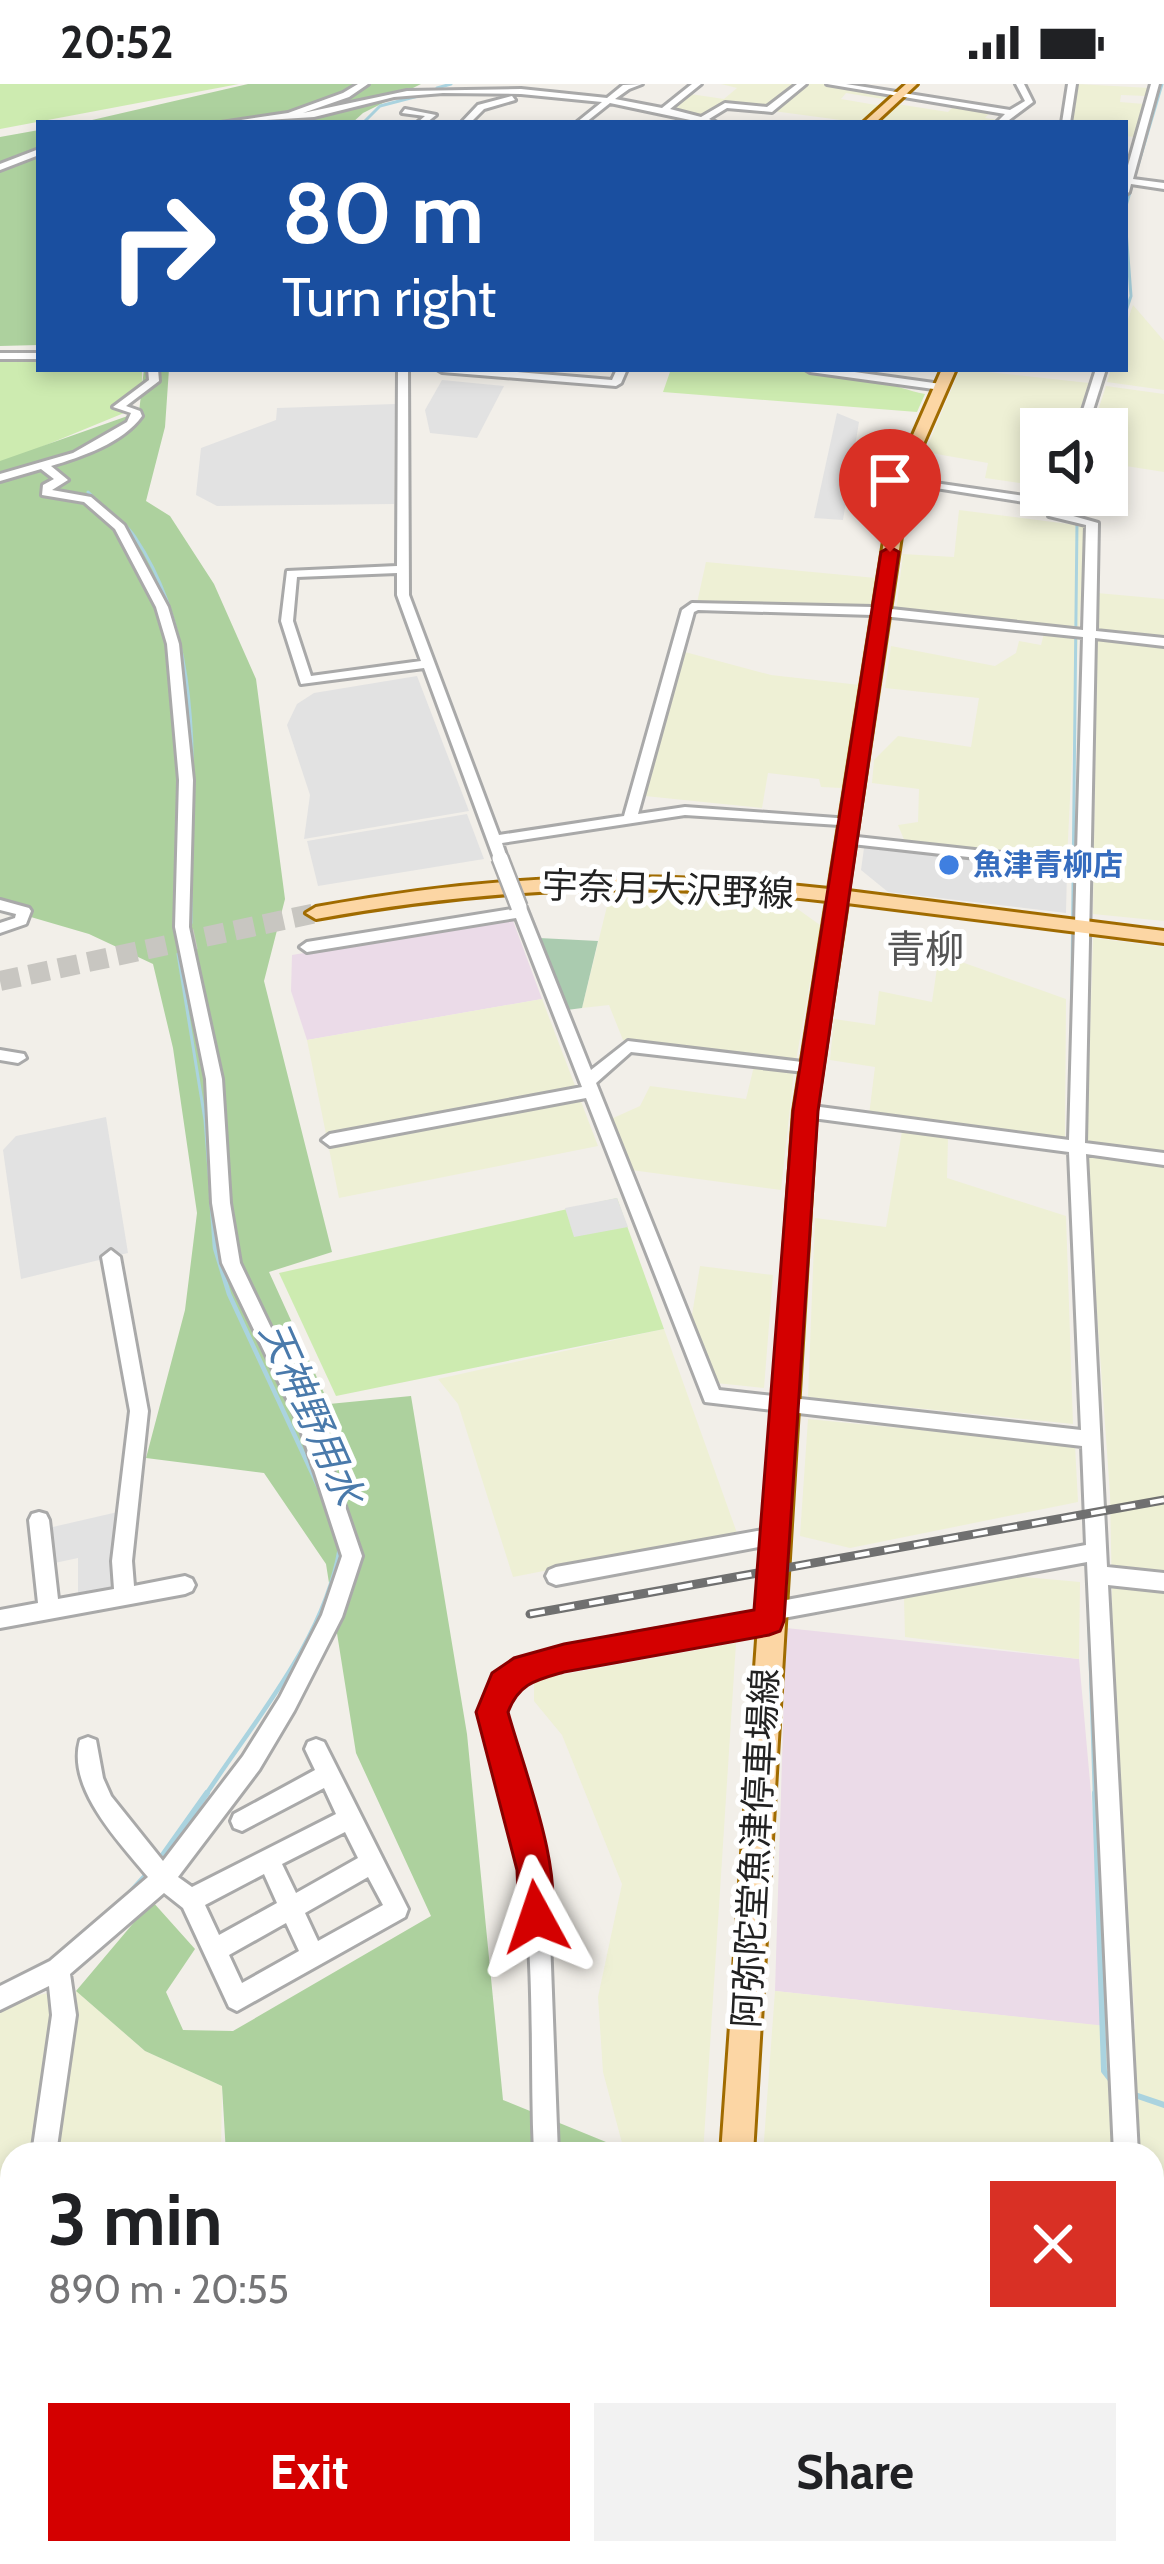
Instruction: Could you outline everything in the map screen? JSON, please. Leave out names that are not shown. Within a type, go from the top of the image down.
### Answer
[{"type":"main road","points":[[872,120],[912,84]]},
{"type":"main road","name":"阿弥陀堂魚津停車場線","points":[[737,2142],[806,1111],[904,480],[948,372]]},
{"type":"main road","name":"宇奈月大沢野線","points":[[316,913],[476,886],[590,881],[722,886],[1164,937]]},
{"type":"street","points":[[289,115],[364,84]]},
{"type":"street","points":[[444,90],[455,84]]},
{"type":"street","points":[[468,120],[481,106],[548,95],[563,84]]},
{"type":"street","points":[[584,120],[638,84]]},
{"type":"street","points":[[662,112],[698,84]]},
{"type":"street","points":[[701,120],[725,105],[769,110],[802,84]]},
{"type":"street","points":[[832,84],[1004,120],[1029,102],[1020,84]]},
{"type":"street","points":[[1066,120],[1072,84]]},
{"type":"street","points":[[1128,178],[1154,86],[1134,84]]},
{"type":"street","points":[[249,120],[310,115],[375,97],[444,90],[548,95],[695,120]]},
{"type":"street","points":[[405,111],[432,115],[425,120]]},
{"type":"street","points":[[1128,137],[1140,139]]},
{"type":"street","points":[[0,167],[36,153]]},
{"type":"street","points":[[1128,184],[1163,185]]},
{"type":"street","points":[[0,356],[36,356]]},
{"type":"street","points":[[0,478],[107,441],[137,416],[135,411],[118,407],[154,381],[153,372]]},
{"type":"street","points":[[403,372],[403,595],[500,858],[712,1397],[1093,1439]]},
{"type":"street","points":[[479,372],[616,383],[621,372]]},
{"type":"street","points":[[832,372],[941,387]]},
{"type":"street","points":[[1089,408],[1100,372]]},
{"type":"street","points":[[0,1997],[58,1969],[164,1879],[251,1762],[287,1704],[332,1617],[352,1556],[308,1424],[231,1263],[221,1203],[214,1079],[182,927],[186,781],[172,644],[162,608],[120,527],[87,499],[46,493],[46,487],[62,480],[43,466]]},
{"type":"street","points":[[904,480],[1020,495]]},
{"type":"street","points":[[1056,516],[1092,523],[1077,1148],[1125,2142]]},
{"type":"street","points":[[404,569],[292,574],[287,621],[306,681],[428,664]]},
{"type":"street","points":[[630,819],[688,610],[695,606],[815,607],[1164,642]]},
{"type":"street","points":[[494,840],[685,811],[1066,864]]},
{"type":"street","points":[[0,905],[24,911],[21,921],[0,928]]},
{"type":"street","points":[[307,947],[520,909]]},
{"type":"street","points":[[330,1140],[590,1086],[628,1046],[813,1068]]},
{"type":"street","points":[[806,1111],[1164,1159]]},
{"type":"street","points":[[111,1257],[139,1411],[122,1561],[125,1596]]},
{"type":"street","points":[[39,1520],[49,1610]]},
{"type":"street","points":[[556,1576],[774,1537]]},
{"type":"street","points":[[545,2142],[534,1870],[492,1712],[503,1683],[525,1668],[564,1658],[769,1617],[1099,1563],[1164,1582]]},
{"type":"street","points":[[0,1619],[185,1585]]},
{"type":"street","points":[[88,1748],[92,1778],[103,1803],[164,1879],[191,1900],[237,2000],[397,1910],[316,1749]]},
{"type":"street","points":[[242,1821],[329,1774]]},
{"type":"street","points":[[191,1900],[349,1818]]},
{"type":"street","points":[[269,1860],[313,1956]]},
{"type":"street","points":[[214,1951],[373,1862]]},
{"type":"street","points":[[46,2142],[64,2015],[58,1969]]},
{"type":"shaded area","points":[[442,380],[504,386],[477,438],[430,433],[425,410]]},
{"type":"shaded area","points":[[395,404],[394,504],[217,506],[196,495],[201,448],[276,420],[277,408]]},
{"type":"shaded area","points":[[837,413],[859,422],[843,520],[814,518]]},
{"type":"shaded area","points":[[417,676],[469,811],[304,839],[310,795],[287,725],[297,704],[314,693]]},
{"type":"shaded area","points":[[467,814],[484,859],[318,886],[307,841]]},
{"type":"shaded area","points":[[864,848],[1067,870],[1066,913],[888,892],[861,870]]},
{"type":"shaded area","points":[[512,918],[542,999],[307,1040],[291,991],[292,955]]},
{"type":"shaded area","points":[[106,1117],[128,1253],[21,1279],[3,1150],[16,1136]]},
{"type":"shaded area","points":[[617,1198],[628,1227],[574,1237],[565,1208]]},
{"type":"shaded area","points":[[122,1511],[120,1591],[78,1600],[78,1558],[50,1564],[44,1529]]},
{"type":"shaded area","points":[[786,1628],[1079,1659],[1112,2027],[775,1991]]},
{"type":"green space","points":[[0,84],[239,84],[36,120],[0,129]]},
{"type":"green space","points":[[248,84],[421,84],[355,120],[92,120]]},
{"type":"green space","points":[[721,84],[797,84],[764,110],[724,104],[699,117],[667,111],[690,94],[724,99],[737,88]]},
{"type":"green space","points":[[805,84],[893,95],[889,100],[846,93],[841,99],[882,106],[866,120],[773,111]]},
{"type":"green space","points":[[1077,84],[1150,88],[1146,96],[1121,95],[1120,102],[1144,104],[1135,137],[1128,136],[1128,120],[1071,120]]},
{"type":"green space","points":[[897,104],[948,112],[955,105],[991,111],[985,118],[998,120],[881,120]]},
{"type":"green space","points":[[36,131],[36,345],[0,346],[0,137]]},
{"type":"green space","points":[[1133,305],[1164,341],[1164,390],[1107,382],[1110,372],[1128,372],[1128,319]]},
{"type":"green space","points":[[36,358],[36,372],[142,372],[142,382],[124,413],[0,464],[0,362]]},
{"type":"green space","points":[[144,372],[169,372],[165,427],[146,501],[170,516],[214,584],[256,679],[285,899],[264,981],[332,1252],[269,1272],[329,1404],[411,1396],[467,1734],[503,2100],[606,2142],[225,2142],[222,2086],[145,2051],[76,1991],[152,1901],[195,1949],[166,1992],[183,2030],[233,2031],[431,1916],[356,1753],[326,1564],[264,1473],[146,1458],[185,1310],[197,1213],[173,1048],[153,964],[89,934],[0,908],[0,461],[139,412]]},
{"type":"green space","points":[[670,372],[830,372],[925,394],[917,412],[663,392]]},
{"type":"green space","points":[[959,372],[1089,383],[1081,408],[1020,408],[1020,483],[985,478],[988,463],[925,452]]},
{"type":"green space","points":[[1106,386],[1164,394],[1164,472],[1128,466],[1128,408],[1099,408]]},
{"type":"green space","points":[[959,510],[1085,526],[1079,631],[896,612],[903,554],[954,557]]},
{"type":"green space","points":[[706,562],[876,578],[870,608],[697,603]]},
{"type":"green space","points":[[1097,593],[1164,599],[1164,638],[1096,632]]},
{"type":"green space","points":[[1044,633],[1078,638],[1067,859],[905,842],[898,825],[918,822],[919,789],[872,783],[874,760],[898,736],[971,747],[979,698],[885,688],[891,646],[995,666],[1016,653],[1019,641],[1041,645]]},
{"type":"green space","points":[[1097,640],[1164,647],[1164,921],[1093,914]]},
{"type":"green space","points":[[685,652],[771,675],[860,685],[842,788],[821,787],[819,779],[768,773],[762,808],[645,796]]},
{"type":"green space","points":[[610,894],[792,905],[820,925],[796,1061],[623,1040],[609,1005],[582,1008]]},
{"type":"green space","points":[[539,938],[598,941],[582,1008],[567,1010]]},
{"type":"green space","points":[[1093,938],[1164,947],[1164,2142],[764,2142],[775,1991],[1135,2029],[1113,1649],[1110,1494],[1086,1160]]},
{"type":"green space","points":[[939,954],[1066,999],[1065,1141],[869,1115],[875,1067],[830,1060],[834,1019],[875,1025],[879,991],[932,1002]]},
{"type":"green space","points":[[542,999],[598,1146],[339,1198],[307,1040]]},
{"type":"green space","points":[[754,1066],[794,1071],[781,1190],[631,1170],[611,1119],[640,1106],[650,1086],[746,1099]]},
{"type":"green space","points":[[902,1131],[948,1138],[947,1178],[1066,1216],[1073,1424],[808,1397],[815,1218],[886,1227]]},
{"type":"green space","points":[[617,1198],[664,1329],[336,1396],[279,1273]]},
{"type":"green space","points":[[700,1266],[773,1275],[764,1388],[716,1383],[692,1315]]},
{"type":"green space","points":[[664,1329],[737,1533],[513,1577],[458,1404],[438,1379]]},
{"type":"green space","points":[[808,1419],[1075,1445],[1078,1502],[850,1548],[800,1536]]},
{"type":"green space","points":[[1013,1576],[1080,1582],[1079,1659],[905,1637],[904,1598]]},
{"type":"green space","points":[[736,1643],[704,2142],[622,2142],[603,2072],[598,1997],[622,1884],[562,1735],[534,1701],[534,1680]]},
{"type":"green space","points":[[76,1991],[145,2051],[222,2086],[221,2142],[56,2142]]},
{"type":"green space","points":[[48,1993],[51,2014],[35,2142],[0,2142],[0,2004]]},
{"type":"waterway","points":[[437,88],[451,84]]},
{"type":"waterway","points":[[1128,199],[1162,84]]},
{"type":"waterway","name":"天神野用水","points":[[366,120],[380,106],[422,95]]},
{"type":"waterway","points":[[1128,256],[1128,305]]},
{"type":"waterway","points":[[1095,408],[1106,372]]},
{"type":"waterway","name":"天神野用水","points":[[88,492],[135,537],[168,604],[186,677],[192,827]]},
{"type":"waterway","points":[[1071,1069],[1077,522]]},
{"type":"waterway","name":"天神野用水","points":[[191,850],[191,923]]},
{"type":"waterway","name":"天神野用水","points":[[178,954],[205,1120],[211,1197]]},
{"type":"waterway","name":"天神野用水","points":[[211,1194],[215,1248],[229,1294],[321,1492]]},
{"type":"waterway","name":"天神野用水","points":[[205,1796],[304,1647],[332,1582],[340,1548]]},
{"type":"waterway","points":[[1089,1602],[1095,1796]]},
{"type":"waterway","name":"天神野用水","points":[[158,1862],[207,1793]]},
{"type":"waterway","points":[[1095,1793],[1104,2071],[1111,2080]]},
{"type":"waterway","name":"天神野用水","points":[[130,1893],[151,1870]]},
{"type":"waterway","points":[[1129,2093],[1164,2105]]},
{"type":"tunnel","points":[[0,981],[316,913]]},
{"type":"railway","points":[[530,1614],[1164,1500]]},
{"type":"place","name":"魚津青柳店","points":[[949,865]]},
{"type":"district","name":"青柳","points":[[925,949]]},
{"type":"route","points":[[536,1917],[534,1870],[492,1712],[503,1683],[525,1668],[564,1658],[769,1621],[806,1111],[890,552]]}]
